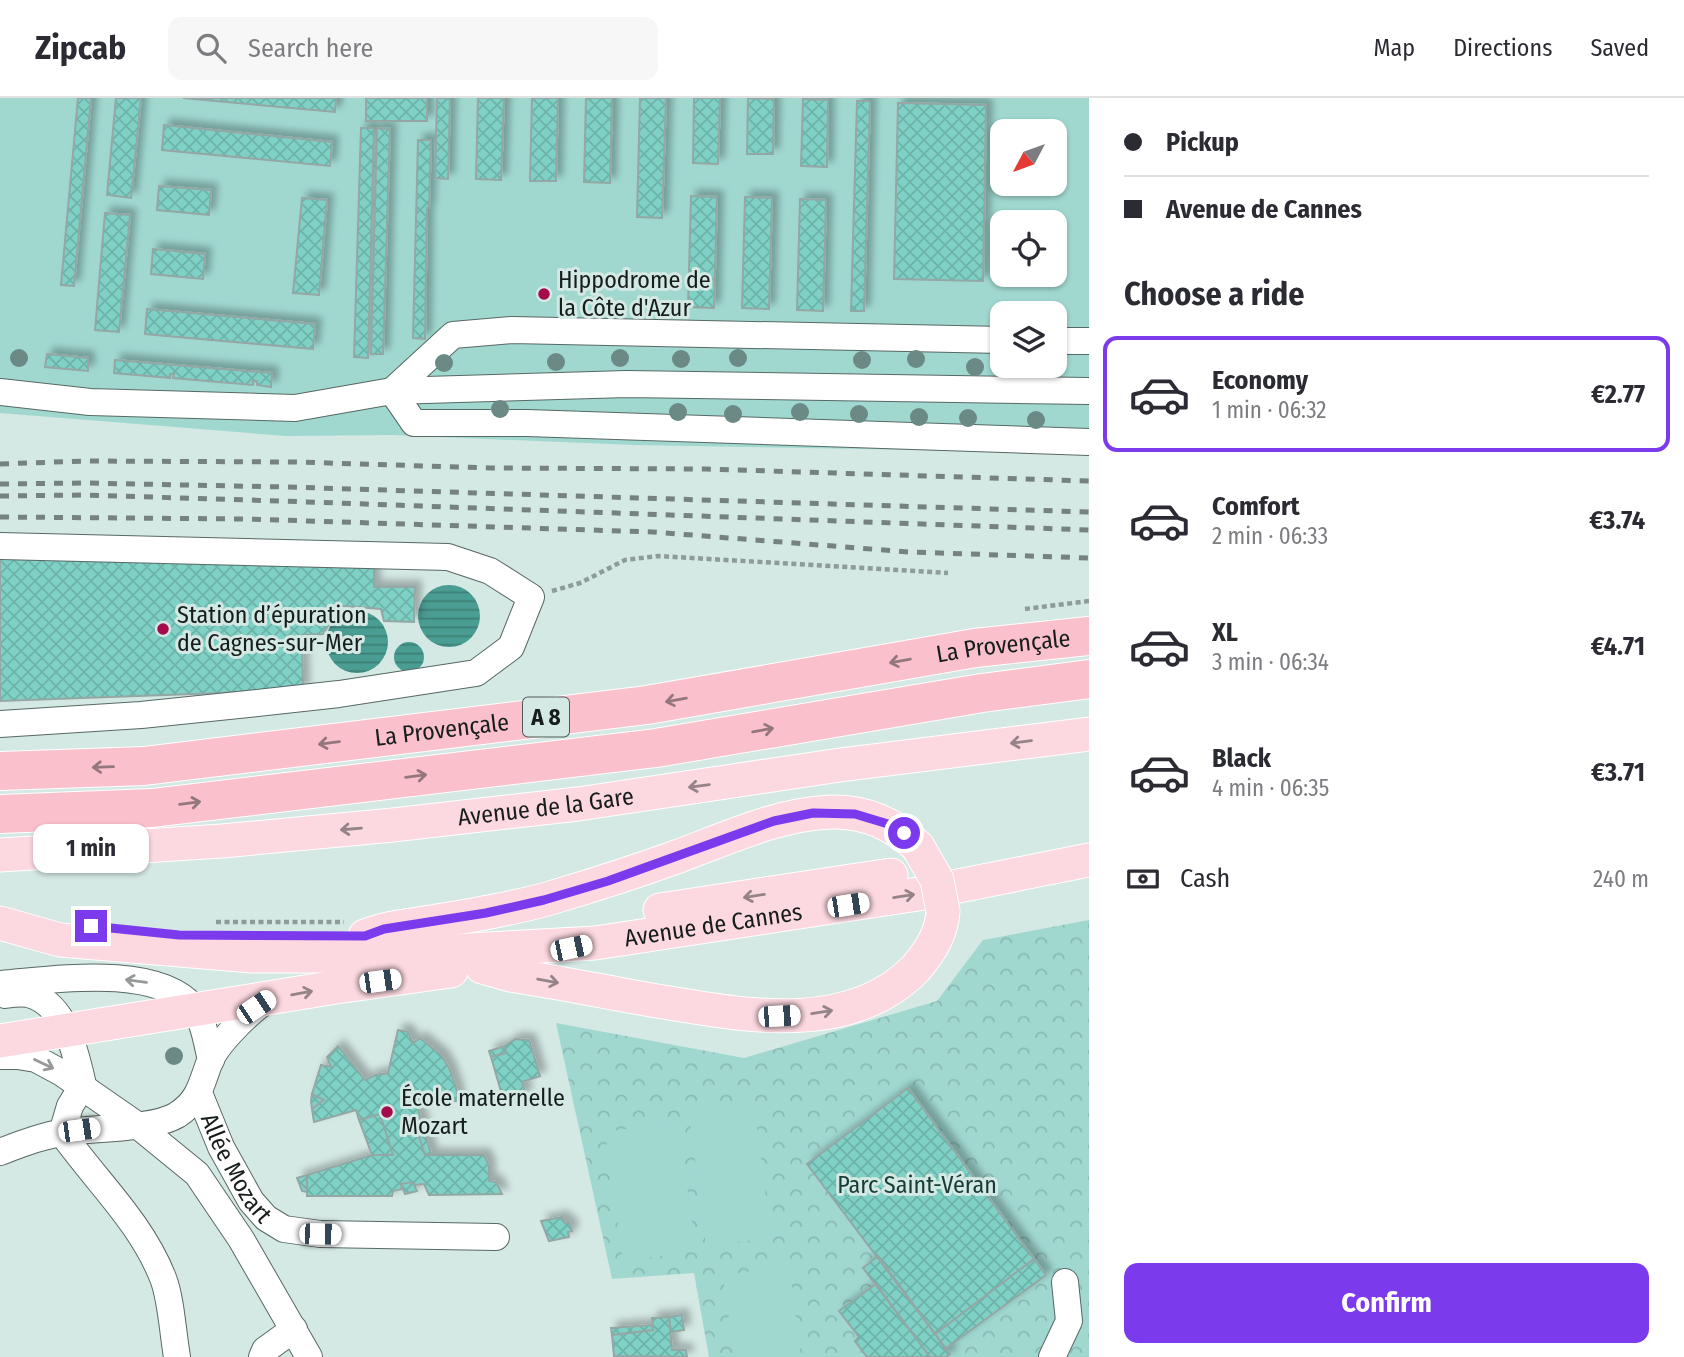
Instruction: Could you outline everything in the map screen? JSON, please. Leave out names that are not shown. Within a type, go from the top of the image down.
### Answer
[{"type":"highway","name":"La Provençale","points":[[0,771],[144,766],[647,705],[975,648],[1089,636]]},
{"type":"highway","name":"La Provençale","points":[[0,814],[152,808],[656,748],[982,693],[1089,679]]},
{"type":"highway","points":[[982,693],[1089,688]]},
{"type":"main road","name":"Avenue de la Gare","points":[[0,855],[222,841],[485,815],[840,765],[1089,734]]},
{"type":"main road","points":[[356,929],[384,929],[486,913],[544,900],[608,881],[774,821],[813,813],[835,812],[874,819],[904,833],[918,846],[937,880],[943,911],[932,946],[905,979],[878,997],[822,1013],[764,1017],[703,1009],[510,975],[482,967]]},
{"type":"main road","name":"Avenue de Cannes","points":[[0,910],[39,919],[179,935],[356,929],[387,939],[465,936],[594,920],[1015,857],[1089,839]]},
{"type":"main road","name":"Avenue de Cannes","points":[[0,923],[60,940],[252,956],[364,956],[594,943],[905,896],[1089,860]]},
{"type":"main road","points":[[0,1041],[336,986],[482,967],[594,943]]},
{"type":"street","points":[[392,391],[453,335],[464,334],[512,330],[990,340]]},
{"type":"street","points":[[1067,341],[1089,341]]},
{"type":"street","points":[[0,392],[90,401],[295,408],[392,391],[627,384],[1089,391]]},
{"type":"street","points":[[392,391],[414,423],[527,423],[1089,442]]},
{"type":"street","points":[[0,546],[448,557],[490,571],[531,597],[511,647],[475,673],[339,694],[248,704],[141,715],[0,724]]},
{"type":"street","points":[[0,984],[76,979],[128,980],[161,987],[182,997],[196,1010],[211,1060]]},
{"type":"street","points":[[0,995],[27,994],[39,999],[49,1006],[67,1031],[83,1086],[70,1106],[62,1133]]},
{"type":"street","points":[[0,1152],[62,1133],[137,1125],[175,1116],[200,1093],[211,1060],[247,1015],[268,999]]},
{"type":"street","points":[[0,1056],[36,1059],[83,1086],[137,1125],[197,1174]]},
{"type":"street","name":"Allée Mozart","points":[[200,1093],[230,1166],[251,1201],[265,1218],[284,1229],[320,1234],[496,1237]]},
{"type":"street","points":[[175,1116],[197,1174],[242,1239],[309,1357]]},
{"type":"street","points":[[62,1133],[91,1173],[133,1222],[163,1279],[177,1357]]},
{"type":"street","points":[[1052,1357],[1069,1321],[1065,1282]]},
{"type":"street","points":[[262,1357],[265,1350],[294,1329]]},
{"type":"path","points":[[531,597],[580,583],[625,560],[658,556],[947,573]]},
{"type":"path","points":[[1026,609],[1089,601]]},
{"type":"path","points":[[206,922],[356,929]]},
{"type":"green space","name":"Hippodrome de la Côte d'Azur","points":[[0,98],[1089,98],[1089,453],[633,445],[393,435],[286,436],[0,413]]},
{"type":"green space","name":"Parc Saint-Véran","points":[[1089,920],[1089,1357],[709,1357],[694,1273],[612,1279],[556,1023],[744,1058],[937,1001],[983,940]]},
{"type":"green space","points":[[754,1104],[771,1238],[706,1246],[689,1112]]},
{"type":"green space","points":[[678,1122],[696,1251],[623,1261],[605,1132]]},
{"type":"green space","points":[[789,1266],[801,1357],[734,1357],[723,1275]]},
{"type":"shaded area","points":[[443,585],[455,585],[471,594],[478,604],[478,628],[471,638],[455,647],[443,647],[432,642],[423,633],[418,622],[418,610],[423,599],[432,590]]},
{"type":"shaded area","points":[[351,611],[363,611],[379,620],[386,630],[386,654],[379,664],[363,673],[351,673],[340,668],[331,659],[326,648],[326,636],[331,625],[340,616]]},
{"type":"shaded area","points":[[409,642],[420,646],[424,657],[420,668],[409,672],[398,668],[394,657],[398,646]]},
{"type":"building","points":[[78,98],[91,98],[74,286],[61,285]]},
{"type":"building","points":[[116,98],[141,98],[131,198],[107,195]]},
{"type":"building","points":[[183,98],[336,98],[335,112]]},
{"type":"building","points":[[366,98],[427,98],[427,121],[366,121]]},
{"type":"building","points":[[437,98],[450,98],[448,179],[435,178]]},
{"type":"building","points":[[478,98],[504,98],[501,180],[476,179]]},
{"type":"building","points":[[532,98],[558,98],[556,181],[530,181]]},
{"type":"building","points":[[586,98],[612,98],[610,183],[584,182]]},
{"type":"building","points":[[640,98],[666,98],[662,218],[637,217]]},
{"type":"building","points":[[694,98],[720,98],[718,164],[693,163]]},
{"type":"building","points":[[748,98],[774,99],[773,154],[747,154]]},
{"type":"building","points":[[803,99],[828,100],[827,167],[801,166]]},
{"type":"building","points":[[857,101],[870,101],[864,311],[851,311]]},
{"type":"building","points":[[898,103],[986,105],[983,281],[894,279]]},
{"type":"building","points":[[164,125],[332,142],[330,166],[162,150]]},
{"type":"building","points":[[361,128],[374,128],[368,358],[354,357]]},
{"type":"building","points":[[377,128],[390,129],[383,354],[371,354]]},
{"type":"building","points":[[418,140],[431,140],[425,339],[413,338]]},
{"type":"building","points":[[159,186],[211,190],[209,215],[157,210]]},
{"type":"building","points":[[691,196],[717,197],[714,308],[688,307]]},
{"type":"building","points":[[745,197],[772,198],[769,309],[742,308]]},
{"type":"building","points":[[302,198],[327,200],[319,295],[293,293]]},
{"type":"building","points":[[800,199],[826,200],[823,311],[797,310]]},
{"type":"building","points":[[105,213],[130,215],[119,332],[95,330]]},
{"type":"building","points":[[153,249],[205,254],[203,279],[151,274]]},
{"type":"building","points":[[147,309],[315,324],[313,349],[145,334]]},
{"type":"building","points":[[47,354],[88,358],[88,371],[45,367]]},
{"type":"building","points":[[115,360],[272,373],[271,387],[257,385],[257,381],[253,381],[253,385],[173,378],[174,374],[170,374],[170,378],[114,373]]},
{"type":"building","name":"Station d’épuration de Cagnes-sur-Mer","points":[[0,558],[374,560],[374,587],[415,587],[414,622],[384,621],[381,609],[330,605],[329,624],[323,634],[302,635],[303,690],[0,701]]},
{"type":"building","name":"École maternelle Mozart","points":[[398,1030],[408,1032],[413,1043],[420,1038],[442,1056],[457,1091],[458,1101],[423,1102],[419,1094],[414,1095],[420,1116],[415,1124],[425,1155],[484,1155],[489,1166],[489,1181],[496,1182],[502,1194],[429,1195],[424,1184],[415,1185],[413,1182],[401,1184],[402,1189],[393,1191],[392,1196],[307,1196],[307,1175],[372,1155],[393,1155],[380,1114],[359,1120],[356,1110],[314,1122],[312,1109],[324,1100],[312,1094],[321,1065],[331,1067],[327,1057],[338,1046],[365,1080],[388,1073]]},
{"type":"building","points":[[515,1039],[529,1040],[540,1076],[522,1082],[526,1095],[504,1102],[491,1057],[506,1053],[505,1046]]},
{"type":"building","points":[[505,1046],[506,1053],[491,1057],[489,1051]]},
{"type":"building","points":[[908,1088],[1034,1259],[935,1334],[807,1164]]},
{"type":"building","points":[[312,1094],[324,1100],[312,1109],[311,1101]]},
{"type":"building","points":[[380,1114],[393,1155],[372,1155],[359,1120]]},
{"type":"building","points":[[420,1116],[431,1154],[425,1155],[415,1124]]},
{"type":"building","points":[[307,1175],[307,1192],[302,1191],[297,1178]]},
{"type":"building","points":[[413,1182],[417,1191],[405,1194],[401,1184]]},
{"type":"building","points":[[562,1217],[565,1223],[569,1222],[572,1231],[568,1232],[569,1237],[549,1241],[541,1221]]},
{"type":"building","points":[[878,1256],[950,1354],[946,1357],[930,1357],[863,1268]]},
{"type":"building","points":[[1034,1259],[1046,1275],[945,1349],[935,1334]]},
{"type":"building","points":[[876,1284],[930,1357],[867,1357],[855,1341],[859,1337],[839,1311]]},
{"type":"building","points":[[682,1315],[684,1330],[671,1332],[669,1317]]},
{"type":"building","points":[[669,1317],[672,1350],[686,1350],[687,1357],[614,1356],[612,1335],[653,1330],[652,1318]]},
{"type":"building","points":[[652,1325],[653,1330],[612,1335],[611,1328]]},
{"type":"railway","points":[[0,464],[85,461],[296,462],[490,468],[706,469],[1089,481]]},
{"type":"railway","points":[[0,484],[287,487],[1089,512]]},
{"type":"railway","points":[[0,496],[84,495],[281,501],[1089,530]]},
{"type":"railway","points":[[0,517],[247,519],[653,532],[909,552],[1089,558]]},
{"type":"place","name":"Hippodrome de la Côte d'Azur","points":[[544,294]]},
{"type":"place","name":"Station d’épuration de Cagnes-sur-Mer","points":[[163,629]]},
{"type":"place","name":"École maternelle Mozart","points":[[387,1112]]},
{"type":"route","points":[[91,926],[179,935],[365,936],[384,929],[486,913],[544,900],[608,881],[774,821],[813,813],[855,814],[888,824],[904,833]]}]
